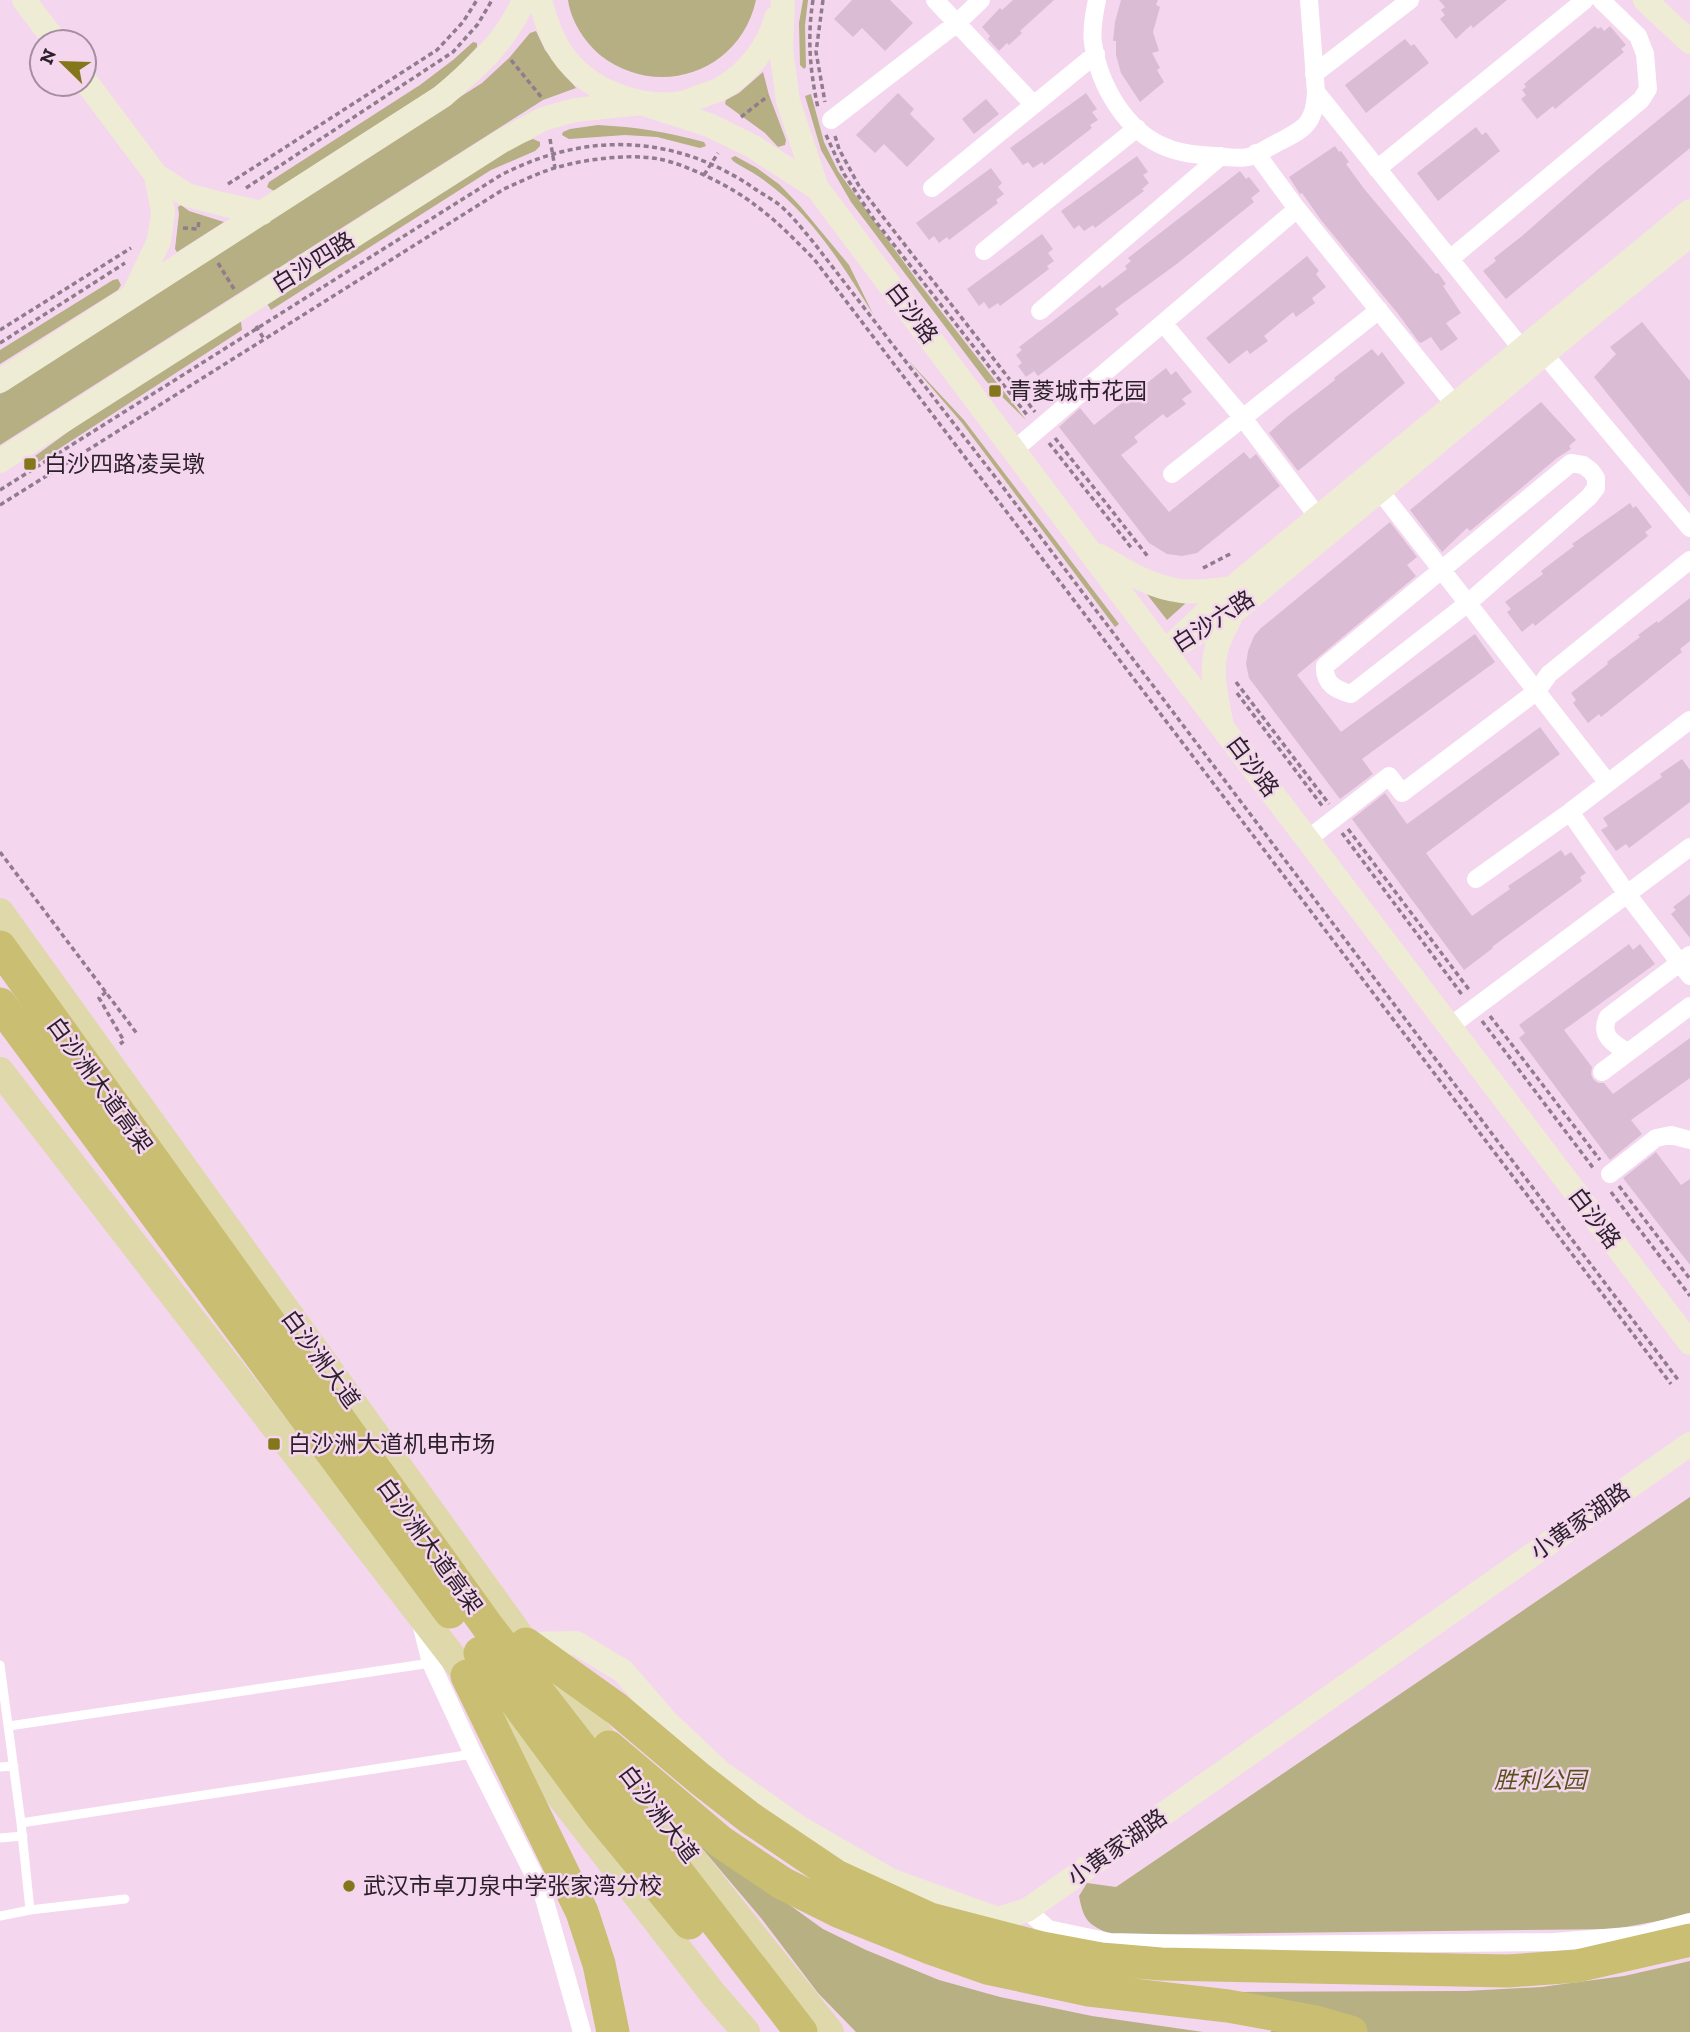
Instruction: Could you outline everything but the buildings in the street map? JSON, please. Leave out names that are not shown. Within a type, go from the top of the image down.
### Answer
[{"type":"highway","name":"白沙洲大道高架","points":[[0,947],[488,1627],[801,2032]]},
{"type":"highway","name":"白沙洲大道高架","points":[[0,1004],[599,1814],[775,2032]]},
{"type":"highway","points":[[526,1644],[617,1709],[750,1818],[836,1876],[930,1919],[1042,1948],[1101,1959],[1149,1963],[1508,1971],[1577,1966],[1690,1940]]},
{"type":"highway","points":[[467,1676],[582,1912],[599,1964],[613,2032]]},
{"type":"highway","points":[[608,1747],[720,1842],[782,1883],[853,1917],[987,1968],[1089,1990],[1268,2013],[1351,2032]]},
{"type":"main road","name":"白沙洲大道","points":[[0,912],[526,1644],[830,2032]]},
{"type":"main road","points":[[0,1071],[713,1994],[746,2032]]},
{"type":"street","points":[[24,0],[45,28]]},
{"type":"street","points":[[0,381],[132,295],[203,238],[262,212],[443,96],[495,47],[515,21],[524,0]]},
{"type":"street","points":[[540,0],[549,31],[560,51],[574,68],[601,89],[709,125],[752,146],[817,188]]},
{"type":"street","points":[[641,103],[681,103],[722,88],[750,66],[771,35],[782,0]]},
{"type":"street","points":[[782,0],[781,49],[788,101],[817,188]]},
{"type":"street","points":[[935,0],[1033,104]]},
{"type":"street","points":[[825,122],[957,23],[981,0]]},
{"type":"street","points":[[1097,0],[1093,18],[1093,43],[1105,85],[1121,112],[1143,134],[1167,148],[1200,155],[1247,158],[1296,134],[1312,120],[1315,83],[1309,0]]},
{"type":"street","points":[[1315,83],[1410,0]]},
{"type":"street","points":[[1377,169],[1585,0]]},
{"type":"street","points":[[1450,260],[1641,100],[1648,89],[1645,54],[1638,36],[1601,0]]},
{"type":"street","points":[[1644,0],[1690,42]]},
{"type":"street","points":[[932,188],[1096,54]]},
{"type":"street","points":[[1315,83],[1377,169],[1450,260],[1690,528]]},
{"type":"street","points":[[98,98],[156,175],[187,195],[221,195],[262,212]]},
{"type":"street","name":"白沙四路","points":[[0,461],[502,141],[547,118],[575,110],[641,103]]},
{"type":"street","points":[[984,251],[1137,128]]},
{"type":"street","points":[[1256,153],[1297,209],[1455,405]]},
{"type":"street","points":[[1040,311],[1222,156]]},
{"type":"street","points":[[132,295],[159,241],[163,212],[156,175]]},
{"type":"street","name":"白沙路","points":[[817,188],[1165,652],[1690,1343]]},
{"type":"street","points":[[1014,450],[1297,209]]},
{"type":"street","name":"白沙六路","points":[[1165,652],[1232,613],[1380,491],[1690,211]]},
{"type":"street","name":"白沙六路","points":[[1165,652],[1231,588],[1455,405],[1533,352],[1690,235]]},
{"type":"street","points":[[1172,474],[1379,310]]},
{"type":"street","points":[[1163,323],[1243,418],[1318,517]]},
{"type":"street","points":[[1571,463],[1583,465],[1591,471],[1596,478],[1596,488],[1589,497],[1468,603],[1351,694],[1336,690],[1328,682],[1324,673],[1325,666],[1571,463]]},
{"type":"street","points":[[1380,491],[1608,783]]},
{"type":"street","points":[[1090,551],[1130,574],[1182,592],[1231,588]]},
{"type":"street","points":[[1308,839],[1389,776],[1402,793],[1537,691],[1549,674],[1690,560]]},
{"type":"street","points":[[1222,725],[1213,676],[1223,670],[1218,644],[1232,613]]},
{"type":"street","points":[[1476,879],[1570,812],[1690,720]]},
{"type":"street","points":[[1570,812],[1627,894],[1687,964],[1608,1017],[1604,1024],[1607,1038],[1628,1052]]},
{"type":"street","points":[[1449,1027],[1690,847]]},
{"type":"street","points":[[1602,1072],[1690,1006]]},
{"type":"street","points":[[1605,1178],[1656,1138],[1671,1135],[1690,1140]]},
{"type":"street","name":"小黄家湖路","points":[[526,1644],[576,1643],[623,1671],[667,1722],[720,1772],[800,1828],[890,1880],[998,1919],[1027,1910],[1690,1444]]},
{"type":"street","points":[[418,1613],[431,1663],[542,1891],[582,2032]]},
{"type":"street","points":[[1027,1910],[1048,1929],[1110,1942],[1237,1945],[1553,1942],[1641,1935],[1690,1923]]},
{"type":"lane","points":[[9,1726],[431,1663]]},
{"type":"lane","points":[[0,1665],[30,1910]]},
{"type":"lane","points":[[21,1823],[473,1754]]},
{"type":"lane","points":[[0,1767],[14,1766]]},
{"type":"lane","points":[[0,1838],[23,1836]]},
{"type":"lane","points":[[0,1916],[125,1899]]},
{"type":"path","points":[[221,195],[230,184],[437,50],[463,22],[477,0]]},
{"type":"path","points":[[221,195],[453,52],[478,24],[492,0]]},
{"type":"path","points":[[813,0],[808,38],[813,79],[844,174],[873,218],[1147,557],[1156,562]]},
{"type":"path","points":[[823,0],[816,52],[825,122],[859,186],[1138,556]]},
{"type":"path","points":[[495,47],[509,58],[544,100],[555,168]]},
{"type":"path","points":[[813,79],[820,76]]},
{"type":"path","points":[[704,175],[740,118],[769,95],[786,89]]},
{"type":"path","points":[[0,490],[501,175],[528,161],[553,153],[607,144],[657,148],[696,157],[739,177],[782,206],[814,243],[1007,493],[1679,1381]]},
{"type":"path","points":[[0,505],[504,189],[555,168],[614,158],[659,159],[704,175],[753,203],[784,228],[814,260],[1671,1384]]},
{"type":"path","points":[[0,330],[130,249],[138,238]]},
{"type":"path","points":[[203,238],[264,339]]},
{"type":"path","points":[[0,343],[125,263]]},
{"type":"path","points":[[1196,569],[1206,568],[1232,552]]},
{"type":"path","points":[[1223,670],[1605,1178],[1690,1296]]},
{"type":"path","points":[[1223,670],[1605,1178],[1690,1279]]},
{"type":"path","points":[[0,852],[138,1035]]},
{"type":"path","points":[[106,992],[99,998],[124,1041]]},
{"type":"green space","points":[[568,0],[756,0],[747,25],[733,46],[715,61],[693,72],[670,77],[646,76],[622,69],[600,55],[579,30]]},
{"type":"green space","points":[[803,0],[808,0],[804,69],[800,65],[799,23]]},
{"type":"green space","points":[[536,31],[545,50],[576,88],[543,100],[0,445],[0,394],[25,374],[482,83],[509,58],[530,33]]},
{"type":"green space","points":[[473,42],[477,43],[477,47],[432,89],[274,191],[267,187],[269,182],[420,85]]},
{"type":"green space","points":[[763,72],[786,140],[785,145],[778,147],[765,133],[725,104],[726,100],[739,93]]},
{"type":"green space","points":[[811,94],[824,142],[838,171],[919,283],[1026,420],[986,381],[851,202],[821,150],[805,96]]},
{"type":"green space","points":[[598,125],[664,133],[704,142],[706,146],[700,148],[657,137],[625,135],[569,139],[562,135],[570,129]]},
{"type":"green space","points":[[533,139],[540,142],[535,151],[491,170],[271,310],[266,302],[510,148]]},
{"type":"green space","points":[[735,156],[780,185],[800,206],[849,265],[873,314],[812,225],[782,195],[733,161],[731,158]]},
{"type":"green space","points":[[181,205],[189,211],[224,222],[177,252],[178,207]]},
{"type":"green space","points":[[118,279],[121,285],[118,290],[0,364],[0,350]]},
{"type":"green space","points":[[237,321],[241,322],[242,330],[34,465],[31,459],[110,401]]},
{"type":"green space","points":[[907,359],[964,420],[1119,624],[1115,627],[962,423]]},
{"type":"green space","points":[[1146,593],[1187,602],[1167,620]]},
{"type":"green space","name":"胜利公园","points":[[1690,1497],[1690,1915],[1615,1929],[1112,1935],[1092,1925],[1085,1917],[1079,1896],[1087,1883],[1116,1887]]},
{"type":"shaded area","points":[[689,1833],[823,1929],[939,1980],[1000,1997],[1092,2016],[1203,2032],[856,2032],[818,1993],[761,1918]]},
{"type":"shaded area","points":[[1690,1961],[1690,2032],[1270,2032],[1301,2014],[1237,1992],[1466,1991],[1541,1987],[1624,1976]]},
{"type":"place","name":"青菱城市花园","points":[[995,391]]},
{"type":"place","name":"白沙四路凌吴墩","points":[[30,464]]},
{"type":"place","name":"白沙洲大道机电市场","points":[[274,1444]]},
{"type":"place","name":"武汉市卓刀泉中学张家湾分校","points":[[349,1886]]}]
